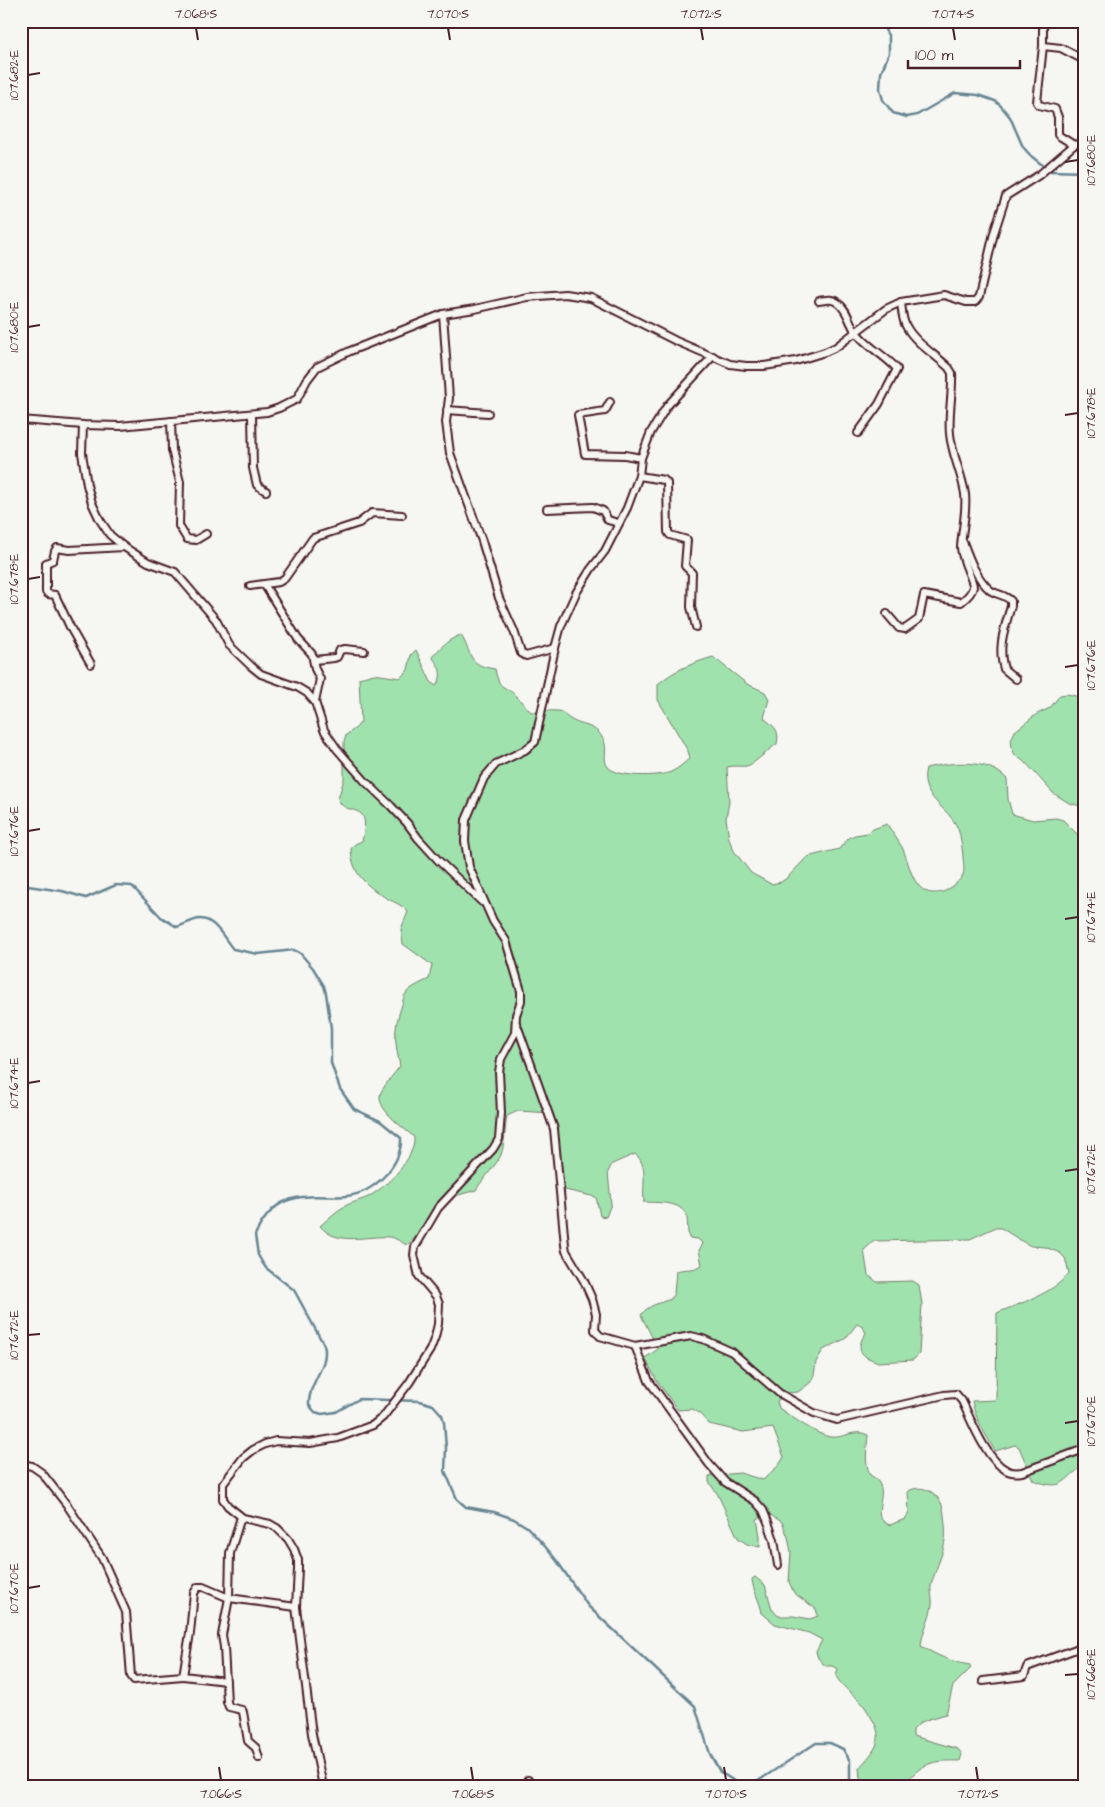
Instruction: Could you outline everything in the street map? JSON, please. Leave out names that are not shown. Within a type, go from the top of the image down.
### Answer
[{"type":"street","points":[[1043,21],[1043,46],[1037,102],[1039,105],[1055,109],[1058,117],[1058,135],[1074,145]]},
{"type":"street","points":[[1043,46],[1061,48],[1084,60]]},
{"type":"street","points":[[21,420],[120,426],[252,414],[279,408],[297,399],[307,380],[317,367],[443,314],[527,297],[565,294],[581,296],[601,303],[676,341],[730,364],[764,366],[796,362],[836,347],[886,309],[902,302],[944,295],[966,302],[975,302],[980,294],[994,233],[1005,199],[1009,193],[1039,175],[1074,145],[1084,142]]},
{"type":"street","points":[[819,301],[836,301],[847,313],[856,332],[897,369],[879,404],[858,433]]},
{"type":"street","points":[[888,614],[902,629],[919,620],[924,595],[959,602],[963,601],[973,587],[962,556],[966,511],[964,492],[950,433],[952,373],[950,368],[908,330],[904,321],[902,302]]},
{"type":"street","points":[[443,314],[449,398],[447,410],[450,453],[482,541],[499,598],[514,631],[521,653],[526,656],[555,648]]},
{"type":"street","points":[[323,1786],[312,1734],[296,1607],[298,1560],[288,1539],[277,1528],[270,1524],[241,1517],[228,1506],[224,1499],[223,1484],[243,1458],[254,1450],[276,1441],[310,1443],[338,1438],[373,1426],[383,1417],[409,1383],[436,1337],[440,1315],[439,1304],[436,1296],[420,1276],[414,1255],[415,1247],[438,1208],[493,1149],[499,1139],[501,1113],[499,1072],[504,1051],[515,1033],[516,1015],[521,1001],[521,991],[515,967],[506,941],[493,921],[469,868],[465,841],[466,820],[484,778],[496,764],[525,750],[535,742],[561,626],[576,592],[605,551],[627,508],[639,476],[641,458],[651,432],[667,406],[713,356]]},
{"type":"street","points":[[610,402],[605,412],[578,415],[584,454],[625,455],[641,458]]},
{"type":"street","points":[[447,410],[488,413]]},
{"type":"street","points":[[252,414],[254,474],[257,485],[266,491]]},
{"type":"street","points":[[171,421],[172,450],[180,482],[179,526],[187,539],[196,540],[206,534]]},
{"type":"street","points":[[83,425],[83,467],[92,503],[104,528],[124,547],[148,562],[175,572],[216,620],[229,645],[245,661],[262,674],[302,689],[315,702],[324,730],[337,749],[365,781],[408,823],[418,838],[438,860],[485,904]]},
{"type":"street","points":[[639,476],[667,482],[668,532],[670,535],[687,540],[685,566],[692,573],[691,607],[696,627]]},
{"type":"street","points":[[547,509],[593,506],[603,511],[608,520],[618,523]]},
{"type":"street","points":[[250,586],[279,582],[285,578],[313,538],[359,523],[372,513],[402,515]]},
{"type":"street","points":[[962,540],[974,567],[991,591],[1011,601],[1012,606],[1001,641],[1001,651],[1004,669],[1011,677],[1016,679]]},
{"type":"street","points":[[91,664],[71,629],[55,595],[46,592],[46,563],[53,560],[57,548],[69,550],[124,547]]},
{"type":"street","points":[[264,584],[295,635],[309,650],[314,660],[315,670],[320,679],[315,702]]},
{"type":"street","points":[[314,660],[334,658],[340,650],[364,650]]},
{"type":"street","points":[[516,1021],[554,1128],[566,1251],[584,1281],[592,1299],[596,1314],[595,1332],[600,1336],[635,1346],[691,1336],[703,1339],[732,1352],[779,1393],[814,1413],[837,1420],[944,1395],[956,1394],[962,1401],[990,1454],[997,1463],[1013,1473],[1022,1472],[1084,1449]]},
{"type":"street","points":[[635,1346],[649,1381],[709,1464],[725,1482],[755,1501],[763,1510],[774,1540],[778,1564]]},
{"type":"street","points":[[21,1464],[32,1466],[42,1473],[67,1505],[102,1558],[126,1612],[132,1679],[143,1680],[183,1676],[226,1681]]},
{"type":"street","points":[[241,1517],[230,1553],[229,1598],[222,1635],[228,1706],[242,1710],[248,1741],[256,1748],[259,1758]]},
{"type":"street","points":[[183,1676],[195,1590],[198,1587],[203,1587],[229,1598],[296,1607]]},
{"type":"street","points":[[983,1681],[1024,1676],[1027,1667],[1084,1646]]},
{"type":"green space","points":[[461,635],[475,662],[495,669],[501,685],[513,693],[531,712],[560,712],[575,722],[597,731],[605,744],[605,758],[608,767],[613,771],[629,775],[648,776],[665,774],[676,769],[690,758],[688,751],[658,700],[658,684],[677,671],[713,657],[747,684],[765,692],[769,699],[764,718],[777,732],[777,744],[750,765],[727,767],[729,802],[726,818],[729,839],[734,851],[751,873],[771,884],[781,882],[787,878],[807,857],[839,849],[848,838],[868,833],[887,824],[902,847],[912,874],[920,887],[932,893],[949,889],[964,873],[960,835],[948,814],[930,794],[926,787],[925,778],[926,768],[947,764],[969,763],[999,772],[1007,779],[1008,799],[1012,814],[1033,820],[1056,818],[1063,820],[1079,836],[1084,838],[1084,1465],[1062,1483],[1051,1485],[1033,1480],[1019,1447],[1015,1445],[995,1451],[976,1414],[972,1401],[996,1400],[997,1313],[1054,1287],[1069,1273],[1065,1258],[1060,1253],[1045,1247],[1031,1246],[1001,1228],[994,1228],[970,1239],[874,1241],[864,1250],[868,1275],[877,1282],[913,1281],[919,1285],[922,1304],[919,1354],[913,1360],[878,1362],[866,1357],[861,1352],[860,1346],[866,1333],[863,1327],[857,1324],[845,1339],[823,1350],[816,1362],[811,1382],[798,1392],[787,1393],[777,1401],[779,1408],[804,1425],[825,1436],[840,1437],[854,1433],[868,1435],[867,1465],[870,1475],[878,1481],[881,1487],[879,1509],[883,1521],[890,1525],[905,1519],[909,1513],[908,1491],[914,1489],[921,1488],[933,1493],[940,1500],[944,1512],[945,1543],[931,1585],[932,1605],[921,1646],[945,1658],[970,1665],[971,1668],[953,1686],[946,1714],[920,1723],[913,1730],[913,1736],[958,1749],[962,1754],[960,1761],[942,1761],[928,1764],[909,1778],[903,1786],[866,1786],[860,1778],[859,1768],[874,1750],[877,1744],[878,1732],[868,1711],[838,1680],[836,1676],[838,1669],[832,1666],[825,1666],[818,1658],[816,1652],[822,1640],[809,1633],[775,1624],[762,1613],[752,1579],[755,1577],[765,1585],[772,1609],[778,1616],[810,1619],[818,1616],[816,1609],[794,1593],[789,1582],[791,1552],[782,1522],[769,1514],[757,1519],[760,1547],[747,1544],[738,1538],[718,1495],[709,1482],[709,1476],[740,1473],[763,1480],[779,1465],[784,1457],[773,1428],[743,1432],[709,1424],[698,1412],[692,1409],[678,1410],[657,1381],[645,1358],[658,1349],[641,1315],[651,1307],[671,1299],[674,1293],[676,1271],[696,1268],[702,1265],[699,1250],[703,1244],[698,1239],[689,1238],[687,1217],[680,1208],[668,1204],[643,1202],[643,1169],[635,1154],[612,1164],[608,1172],[611,1204],[606,1217],[600,1216],[596,1197],[565,1190],[553,1113],[518,1111],[507,1116],[501,1155],[476,1190],[438,1201],[416,1237],[407,1245],[391,1237],[344,1238],[327,1232],[320,1226],[350,1203],[366,1198],[382,1188],[398,1172],[410,1154],[414,1137],[385,1111],[380,1098],[381,1092],[400,1066],[396,1030],[404,996],[411,989],[429,979],[432,965],[403,944],[401,929],[408,912],[368,885],[354,866],[351,849],[355,844],[362,841],[364,819],[357,811],[342,805],[338,799],[344,779],[344,742],[346,735],[357,727],[361,721],[359,678],[374,674],[400,678],[408,670],[411,655],[416,650],[431,682],[436,686],[440,678],[440,671],[432,657],[448,641]]},
{"type":"green space","points":[[1082,689],[1084,689],[1084,807],[1069,803],[1053,793],[1027,764],[1015,755],[1011,740],[1015,731],[1037,714],[1050,708],[1060,695],[1067,694],[1080,697]]},
{"type":"waterway","points":[[880,21],[889,37],[889,53],[881,73],[880,89],[883,100],[893,113],[907,117],[917,115],[955,93],[978,95],[995,101],[1000,105],[1010,117],[1023,147],[1050,171],[1084,172]]},
{"type":"waterway","points":[[21,885],[62,891],[86,898],[116,885],[132,886],[161,917],[177,927],[204,919],[219,930],[233,949],[258,954],[294,950],[300,953],[313,968],[324,986],[331,1028],[331,1063],[340,1089],[354,1109],[380,1121],[401,1138],[397,1158],[384,1176],[367,1189],[347,1196],[308,1196],[281,1203],[268,1215],[255,1235],[258,1255],[262,1262],[266,1268],[294,1290],[324,1345],[324,1360],[312,1389],[309,1405],[315,1412],[322,1414],[336,1412],[359,1399],[420,1401],[433,1405],[442,1415],[444,1422],[445,1471],[457,1499],[466,1507],[494,1512],[514,1519],[527,1527],[557,1561],[588,1606],[695,1706],[710,1754],[720,1772],[739,1784],[752,1785],[816,1743],[830,1743],[843,1749],[850,1761],[850,1786]]}]
